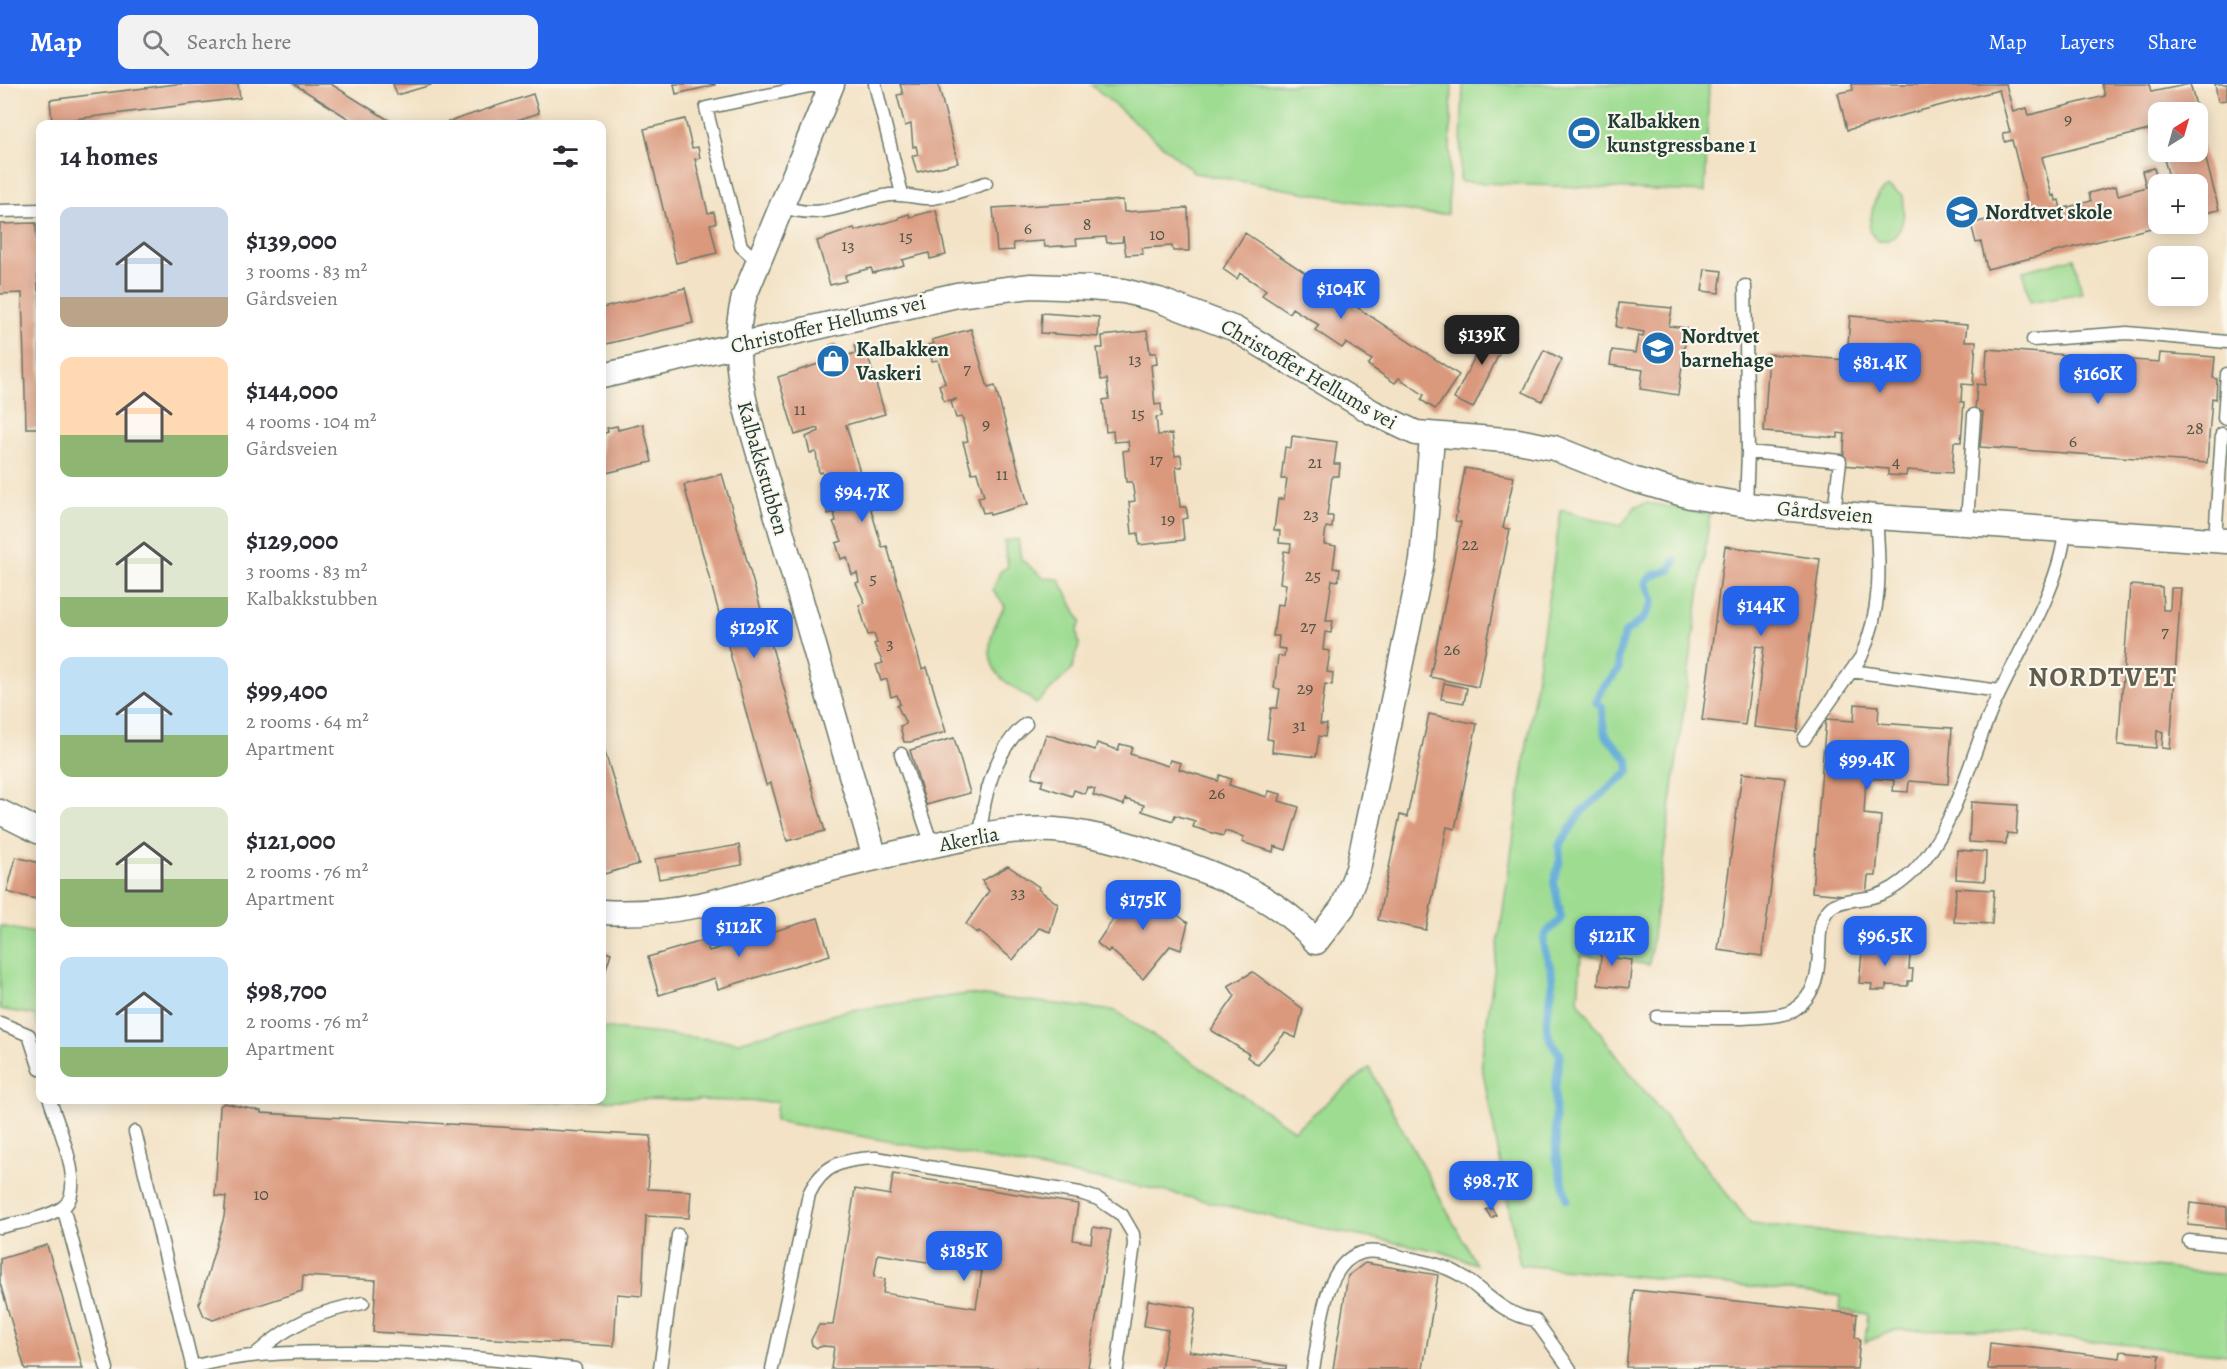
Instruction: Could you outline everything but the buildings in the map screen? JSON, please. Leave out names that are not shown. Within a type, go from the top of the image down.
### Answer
[{"type":"street","name":"Kalbakkstubben","points":[[831,85],[744,297],[736,345],[739,379],[747,412],[875,858]]},
{"type":"street","name":"Christoffer Hellums vei","points":[[606,375],[957,295],[999,288],[1058,286],[1124,291],[1188,309],[1235,329],[1388,421],[1410,431],[1432,437]]},
{"type":"street","name":"Gårdsveien","points":[[1432,437],[1518,441],[1554,448],[1661,489],[1746,505],[1876,517],[2221,540]]},
{"type":"street","name":"Akerlia","points":[[606,912],[652,913],[688,909],[875,858],[981,834],[1055,830],[1104,838],[1225,878],[1264,897],[1304,928],[1316,942],[1344,907],[1358,869],[1422,561],[1432,437]]},
{"type":"street","points":[[0,812],[36,830]]},
{"type":"lane","points":[[875,84],[902,194]]},
{"type":"lane","points":[[758,262],[741,246],[705,108],[810,86],[831,85]]},
{"type":"lane","points":[[781,206],[804,214],[820,213],[902,194],[932,198],[986,183]]},
{"type":"lane","points":[[0,211],[36,210]]},
{"type":"lane","points":[[1744,286],[1748,452],[1746,505]]},
{"type":"lane","points":[[2033,340],[2127,333],[2227,342]]},
{"type":"lane","points":[[2224,418],[2227,374]]},
{"type":"lane","points":[[1967,523],[1974,415]]},
{"type":"lane","points":[[2221,540],[2222,434]]},
{"type":"lane","points":[[1748,452],[1840,461],[1834,513]]},
{"type":"lane","points":[[1804,739],[1868,642],[1879,593],[1876,517]]},
{"type":"lane","points":[[1657,1017],[1765,1016],[1790,1012],[1807,1000],[1818,968],[1823,921],[1828,909],[1834,904],[1874,896],[1893,888],[1914,871],[1949,817],[2000,691],[2056,576],[2064,544],[2065,528]]},
{"type":"lane","points":[[1851,671],[2000,691]]},
{"type":"lane","points":[[981,834],[985,798],[1005,749],[1015,733],[1026,723]]},
{"type":"lane","points":[[901,754],[932,845]]},
{"type":"lane","points":[[0,1023],[29,1035],[36,1057]]},
{"type":"lane","points":[[0,1227],[47,1215],[63,1208],[74,1192],[73,1175],[51,1104]]},
{"type":"lane","points":[[135,1132],[193,1368],[257,1353],[415,1352],[482,1357],[575,1369]]},
{"type":"lane","points":[[772,1369],[808,1194],[822,1173],[832,1166],[868,1158],[1080,1193],[1098,1199],[1122,1215],[1128,1224],[1134,1244],[1117,1369]]},
{"type":"lane","points":[[63,1208],[107,1369]]},
{"type":"lane","points":[[660,1369],[678,1235]]},
{"type":"lane","points":[[2189,1241],[2227,1245]]},
{"type":"lane","points":[[1313,1369],[1328,1292],[1338,1269],[1346,1259],[1362,1252],[1375,1251],[1440,1264],[1461,1276],[1518,1317],[1535,1320],[1570,1369]]},
{"type":"lane","points":[[257,1353],[290,1326],[310,1316],[363,1304]]},
{"type":"green space","points":[[1090,84],[1452,84],[1448,214],[1426,214],[1195,173]]},
{"type":"green space","name":"Kalbakken kunstgressbane 1","points":[[1463,84],[1709,84],[1705,192],[1460,182]]},
{"type":"green space","points":[[1888,187],[1903,196],[1903,219],[1901,227],[1892,238],[1877,241],[1869,230],[1872,211],[1879,194]]},
{"type":"green space","points":[[2074,258],[2082,293],[2030,302],[2023,271]]},
{"type":"green space","points":[[1647,503],[1710,514],[1649,965],[1581,955],[1578,1001],[1619,1059],[1751,1224],[2227,1275],[2227,1355],[1974,1329],[1896,1330],[1865,1342],[1868,1314],[1839,1310],[1840,1296],[1520,1265],[1481,1062],[1561,510],[1621,526],[1636,506]]},
{"type":"green space","points":[[1018,539],[1021,559],[1044,578],[1059,579],[1081,622],[1077,630],[1079,645],[1072,669],[1036,704],[998,674],[990,655],[995,625],[1005,606],[993,590],[1000,572],[1008,566],[1004,541]]},
{"type":"green space","points":[[0,926],[36,933],[36,1018],[35,1015],[0,1009]]},
{"type":"green space","points":[[968,994],[1116,1011],[1294,1130],[1369,1068],[1476,1264],[1440,1251],[1338,1232],[1149,1188],[775,1121],[777,1102],[653,1099],[606,1101],[606,1028],[739,1042],[846,1011]]},
{"type":"waterway","points":[[1567,1199],[1556,1156],[1555,1087],[1560,1054],[1548,1032],[1552,981],[1543,942],[1547,932],[1561,917],[1554,882],[1560,859],[1559,846],[1582,811],[1629,772],[1628,760],[1605,733],[1602,707],[1596,702],[1603,688],[1619,668],[1618,657],[1625,633],[1643,619],[1651,606],[1653,600],[1646,582],[1652,576],[1670,570],[1675,561]]},
{"type":"place","name":"Kalbakken kunstgressbane 1","points":[[1584,133]]},
{"type":"place","name":"Nordtvet skole","points":[[1962,212]]},
{"type":"place","name":"Nordtvet barnehage","points":[[1658,348]]},
{"type":"place","name":"Kalbakken Vaskeri","points":[[833,361]]},
{"type":"district","name":"NORDTVET","points":[[2103,677]]}]
